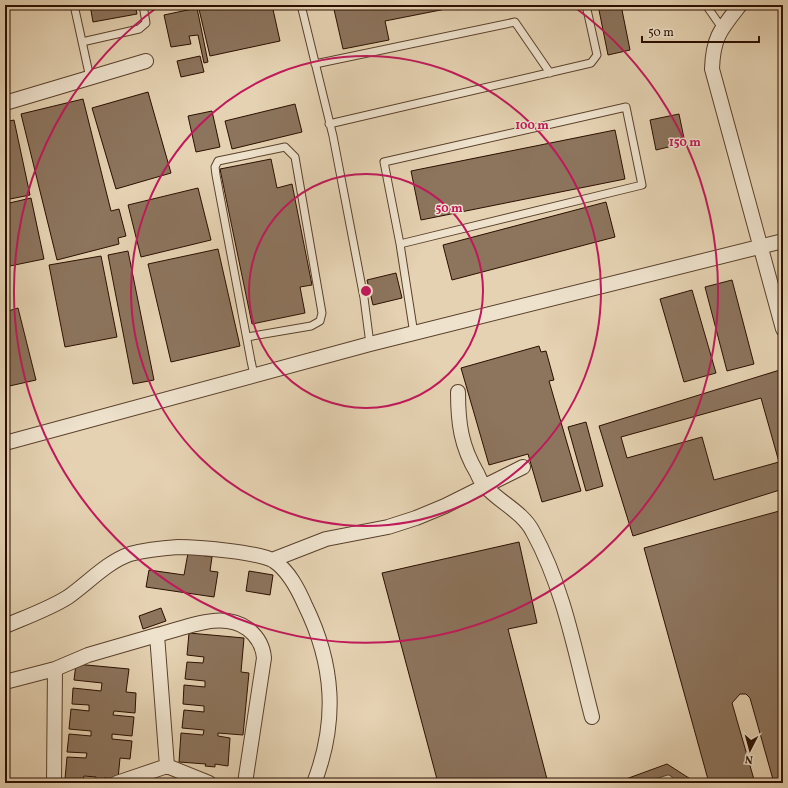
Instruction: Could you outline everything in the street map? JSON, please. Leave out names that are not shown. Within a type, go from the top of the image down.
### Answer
[{"type":"street","points":[[740,5],[722,28],[713,49],[712,69],[783,329]]},
{"type":"street","points":[[5,103],[146,62]]},
{"type":"street","points":[[5,442],[370,344],[783,241]]},
{"type":"street","points":[[458,392],[458,411],[463,444],[470,461],[484,486],[517,513],[533,530],[556,587],[592,717]]},
{"type":"street","points":[[272,560],[326,539],[388,527],[416,518],[445,506],[523,467]]},
{"type":"street","points":[[5,626],[67,597],[102,570],[130,554],[179,547],[236,552],[272,560],[284,569],[304,601],[322,644],[327,665],[330,704],[328,731],[321,764],[314,783]]},
{"type":"street","points":[[5,682],[55,669],[88,655],[157,635],[222,620],[234,621],[243,625],[258,639],[263,648],[264,658],[245,783]]},
{"type":"street","points":[[157,635],[167,766]]},
{"type":"street","points":[[54,783],[55,669]]},
{"type":"street","points":[[117,783],[167,766],[209,783]]},
{"type":"lane","points":[[74,5],[90,78]]},
{"type":"lane","points":[[82,42],[139,29],[146,23],[143,5]]},
{"type":"lane","points":[[301,5],[333,136],[362,290],[370,344]]},
{"type":"lane","points":[[329,124],[591,63],[597,55],[586,5]]},
{"type":"lane","points":[[706,5],[722,28]]},
{"type":"lane","points":[[315,64],[516,22],[550,73]]},
{"type":"lane","points":[[400,244],[642,186],[626,107],[384,162],[400,244],[414,334]]},
{"type":"lane","points":[[247,337],[310,326],[320,321],[322,313],[295,157],[285,147],[218,161],[215,167],[254,375]]},
{"type":"lane","points":[[655,783],[668,779],[673,783]]},
{"type":"building","points":[[90,5],[135,5],[137,14],[93,22]]},
{"type":"building","points":[[198,5],[272,5],[280,41],[210,56]]},
{"type":"building","points":[[333,5],[466,5],[385,21],[389,40],[343,49]]},
{"type":"building","points":[[598,5],[621,5],[630,50],[608,55]]},
{"type":"building","points":[[197,8],[208,62],[204,63],[198,35],[189,36],[191,44],[171,47],[164,15]]},
{"type":"building","points":[[200,56],[204,72],[181,77],[177,61]]},
{"type":"building","points":[[148,92],[171,173],[116,189],[92,108]]},
{"type":"building","points":[[83,99],[111,211],[119,209],[126,236],[118,238],[119,244],[57,260],[21,114]]},
{"type":"building","points":[[295,104],[302,132],[232,149],[225,121]]},
{"type":"building","points":[[212,111],[220,147],[196,152],[188,116]]},
{"type":"building","points":[[679,114],[685,143],[656,150],[650,120]]},
{"type":"building","points":[[14,120],[30,195],[5,200],[5,122]]},
{"type":"building","points":[[615,130],[625,179],[421,220],[411,171]]},
{"type":"building","points":[[271,159],[277,188],[292,184],[312,285],[300,287],[305,313],[252,324],[220,169]]},
{"type":"building","points":[[198,188],[211,240],[141,257],[128,205]]},
{"type":"building","points":[[31,198],[44,259],[5,267],[5,204]]},
{"type":"building","points":[[606,202],[615,237],[452,280],[443,245]]},
{"type":"building","points":[[218,249],[240,346],[171,362],[148,264]]},
{"type":"building","points":[[128,251],[154,380],[133,384],[108,255]]},
{"type":"building","points":[[101,256],[117,337],[65,347],[49,265]]},
{"type":"building","points":[[396,273],[402,298],[373,305],[367,280]]},
{"type":"building","points":[[732,280],[754,364],[727,371],[705,287]]},
{"type":"building","points":[[692,290],[716,373],[684,382],[660,299]]},
{"type":"building","points":[[18,308],[36,380],[5,387],[5,312]]},
{"type":"building","points":[[539,346],[541,352],[546,351],[554,380],[549,381],[581,491],[542,502],[528,454],[489,465],[461,368]]},
{"type":"building","points":[[783,369],[780,396],[783,404],[783,489],[633,536],[599,426]],"holes":[[[761,398],[779,462],[714,480],[702,437],[627,458],[621,437]]]},
{"type":"building","points":[[586,422],[603,486],[586,491],[568,427]]},
{"type":"building","points":[[783,510],[783,783],[774,783],[750,698],[746,694],[740,694],[732,703],[755,783],[709,783],[644,548]]},
{"type":"building","points":[[519,542],[537,623],[508,629],[548,783],[438,783],[382,573]]},
{"type":"building","points":[[188,553],[212,557],[210,571],[218,572],[214,597],[146,587],[149,570],[184,575]]},
{"type":"building","points":[[249,571],[273,575],[270,595],[246,591]]},
{"type":"building","points":[[161,608],[166,621],[143,629],[139,616]]},
{"type":"building","points":[[189,633],[244,638],[241,672],[249,673],[243,735],[218,733],[218,736],[230,738],[228,766],[215,764],[215,767],[205,766],[206,764],[179,762],[181,733],[203,735],[204,730],[182,728],[184,710],[204,712],[204,706],[183,704],[184,685],[205,687],[205,681],[185,679],[187,662],[203,663],[204,657],[187,655]]},
{"type":"building","points":[[76,664],[129,669],[126,692],[136,693],[135,713],[114,711],[113,715],[134,717],[132,736],[112,734],[112,739],[132,741],[130,759],[120,758],[118,779],[104,778],[104,782],[96,782],[96,777],[84,776],[83,780],[65,779],[67,757],[86,758],[87,753],[67,752],[69,734],[91,736],[91,731],[69,729],[71,709],[89,711],[89,705],[72,704],[73,688],[101,691],[102,683],[74,680]]},
{"type":"building","points":[[667,764],[692,780],[692,783],[615,783]]}]
